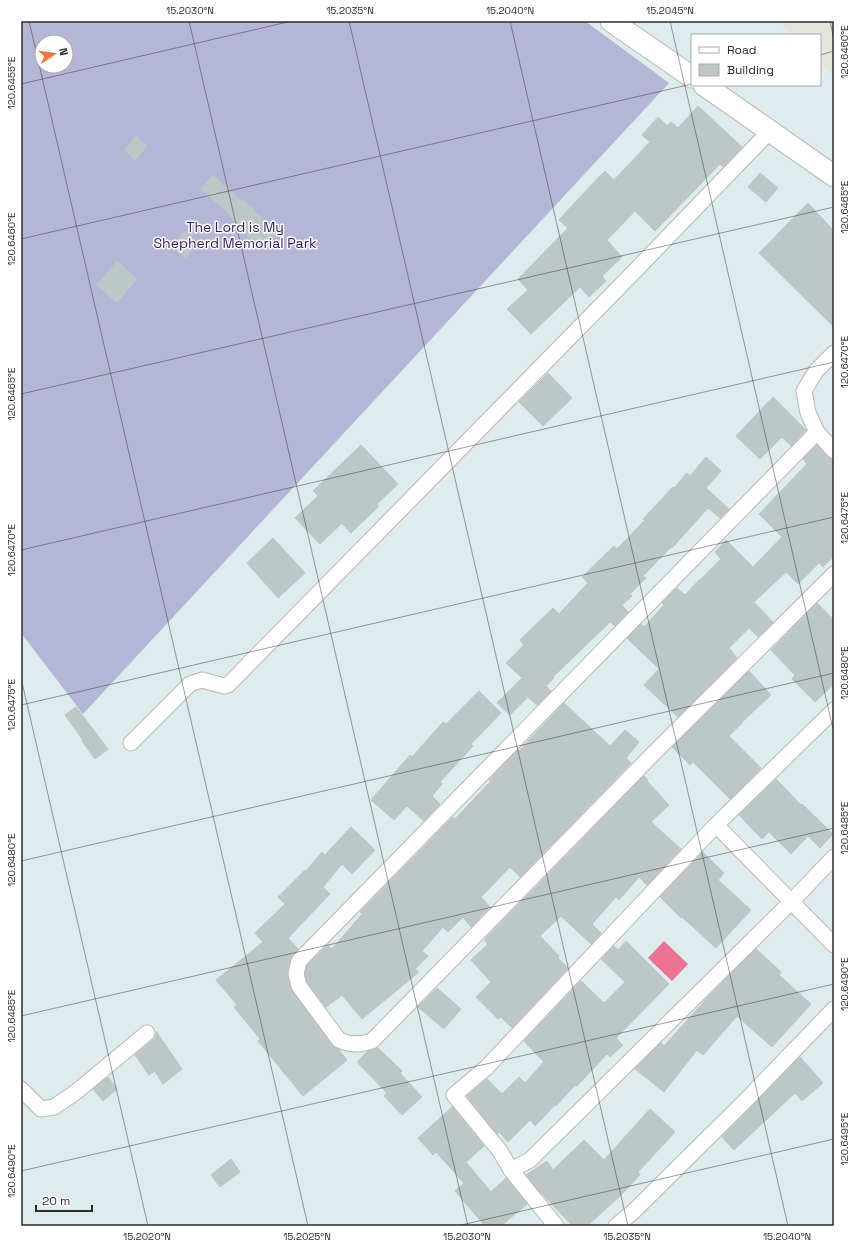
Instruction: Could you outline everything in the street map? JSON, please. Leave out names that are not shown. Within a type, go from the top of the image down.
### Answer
[{"type":"main road","points":[[611,21],[691,76]]},
{"type":"main road","points":[[705,86],[834,176]]},
{"type":"street","points":[[131,743],[190,684],[202,680],[224,686],[228,685],[770,131]]},
{"type":"street","points":[[834,353],[816,371],[804,391],[808,413],[817,432],[834,451]]},
{"type":"street","points":[[817,432],[299,962],[296,974],[299,986],[339,1040],[347,1044],[366,1043],[372,1041],[648,760],[834,574]]},
{"type":"street","points":[[556,1226],[511,1170],[500,1151],[454,1095],[486,1068],[716,825],[834,710]]},
{"type":"street","points":[[716,825],[834,945]]},
{"type":"street","points":[[511,1170],[530,1160],[791,902],[834,857]]},
{"type":"street","points":[[616,1226],[634,1211],[746,1100],[834,1009]]},
{"type":"street","points":[[21,1089],[40,1109],[54,1107],[76,1092],[147,1033]]},
{"type":"shaded area","points":[[779,21],[834,21],[834,76],[821,62],[821,34],[792,34]]},
{"type":"shaded area","points":[[664,941],[688,964],[672,981],[648,958]]},
{"type":"green space","name":"The Lord is My Shepherd Memorial Park","points":[[21,21],[585,21],[669,83],[83,714],[21,633]]},
{"type":"building","points":[[698,106],[742,147],[723,167],[720,164],[655,231],[635,211],[607,240],[622,257],[602,276],[606,281],[589,297],[580,287],[531,334],[507,309],[528,290],[518,279],[568,228],[559,220],[605,171],[614,180],[650,142],[642,135],[658,117],[667,126],[671,122],[678,128]]},
{"type":"building","points":[[136,136],[147,146],[135,160],[124,150]]},
{"type":"building","points":[[760,173],[778,188],[766,202],[748,187]]},
{"type":"building","points":[[213,175],[242,201],[243,200],[255,210],[254,211],[277,232],[262,249],[241,231],[243,229],[229,216],[230,215],[201,189]]},
{"type":"building","points":[[808,203],[834,231],[834,327],[759,253]]},
{"type":"building","points":[[185,231],[198,243],[185,258],[172,246]]},
{"type":"building","points":[[117,261],[137,279],[117,303],[97,285]]},
{"type":"building","points":[[548,373],[572,398],[543,426],[519,402]]},
{"type":"building","points":[[773,397],[806,430],[791,446],[782,437],[760,459],[736,436]]},
{"type":"building","points":[[361,445],[398,484],[377,504],[379,506],[351,533],[342,523],[320,544],[295,518],[318,496],[313,491]]},
{"type":"building","points":[[817,445],[828,457],[834,460],[834,556],[823,567],[819,563],[798,584],[786,572],[754,602],[773,622],[758,637],[749,628],[729,648],[737,658],[678,717],[644,685],[659,669],[627,638],[641,624],[644,627],[664,605],[662,603],[677,588],[685,595],[721,559],[715,552],[726,540],[753,567],[782,537],[759,514],[807,464],[803,459]]},
{"type":"building","points":[[706,457],[721,471],[706,488],[729,509],[720,518],[708,508],[672,548],[671,547],[643,576],[646,578],[630,594],[632,596],[622,605],[628,612],[615,626],[610,622],[553,677],[554,678],[546,686],[551,691],[537,705],[528,697],[510,715],[497,703],[522,678],[506,663],[524,645],[520,640],[553,608],[559,614],[588,583],[582,577],[614,546],[617,549],[645,520],[643,519],[673,487],[674,488],[687,473],[690,476]]},
{"type":"building","points":[[273,538],[305,573],[278,598],[247,563]]},
{"type":"building","points":[[817,603],[834,620],[834,684],[815,702],[792,679],[795,675],[771,650]]},
{"type":"building","points":[[749,671],[771,695],[729,736],[761,768],[730,799],[693,762],[690,765],[672,747]]},
{"type":"building","points":[[479,691],[501,713],[471,744],[473,746],[440,782],[442,784],[432,796],[440,804],[424,821],[407,806],[394,820],[371,800],[410,755],[412,757],[443,722],[446,724]]},
{"type":"building","points":[[564,703],[610,746],[625,730],[639,742],[626,758],[631,763],[520,877],[510,867],[481,897],[490,907],[471,927],[463,917],[448,932],[443,927],[422,951],[428,956],[415,969],[419,972],[362,1019],[342,995],[326,1007],[307,982],[305,974],[307,965],[328,945],[332,949],[362,914],[360,912],[453,817],[455,819],[491,781],[489,780],[518,750],[519,751]]},
{"type":"building","points":[[76,707],[108,749],[95,759],[65,715]]},
{"type":"building","points":[[644,776],[669,805],[651,822],[681,849],[647,885],[639,877],[619,900],[616,897],[592,924],[601,933],[591,944],[561,916],[540,936],[568,968],[512,1028],[501,1017],[498,1019],[476,997],[491,982],[471,960],[488,944],[484,940]]},
{"type":"building","points":[[776,779],[801,805],[802,804],[833,834],[820,848],[808,836],[791,854],[769,832],[762,839],[739,815]]},
{"type":"building","points":[[351,827],[375,850],[352,874],[342,864],[323,887],[330,894],[288,938],[298,949],[290,959],[287,972],[292,991],[332,1045],[339,1050],[347,1060],[303,1096],[258,1041],[260,1039],[234,1007],[237,1005],[216,980],[263,942],[255,933],[285,904],[278,897],[305,870],[306,871],[322,852],[325,855]]},
{"type":"building","points":[[703,852],[724,873],[718,880],[751,910],[716,948],[682,917],[681,918],[660,897]]},
{"type":"building","points":[[626,941],[669,984],[616,1038],[623,1045],[610,1057],[607,1054],[577,1086],[575,1085],[535,1126],[530,1120],[508,1142],[499,1132],[497,1134],[467,1096],[487,1079],[502,1094],[519,1077],[525,1083],[544,1062],[524,1041],[581,981],[604,1003],[625,982],[601,959],[614,946],[618,950]]},
{"type":"building","points":[[756,949],[781,972],[779,975],[811,1004],[772,1047],[737,1016],[703,1055],[697,1050],[664,1092],[635,1069],[661,1043],[664,1046],[709,996]]},
{"type":"building","points":[[437,988],[461,1009],[444,1029],[418,1007]]},
{"type":"building","points":[[156,1031],[182,1069],[163,1084],[155,1071],[149,1075],[135,1055],[153,1040],[156,1036]]},
{"type":"building","points":[[378,1048],[402,1071],[400,1073],[422,1097],[402,1115],[384,1096],[387,1093],[357,1062],[368,1051]]},
{"type":"building","points":[[800,1057],[823,1083],[802,1101],[795,1093],[734,1150],[722,1137]]},
{"type":"building","points":[[108,1077],[117,1089],[103,1101],[93,1089]]},
{"type":"building","points":[[452,1107],[484,1146],[466,1162],[491,1192],[506,1178],[527,1204],[501,1226],[485,1226],[455,1191],[464,1183],[436,1152],[433,1155],[418,1138]]},
{"type":"building","points":[[650,1109],[675,1132],[638,1172],[640,1175],[620,1196],[587,1226],[573,1226],[540,1192],[526,1175],[547,1161],[553,1170],[584,1140],[604,1160]]},
{"type":"building","points":[[231,1159],[240,1172],[220,1187],[211,1175]]}]
